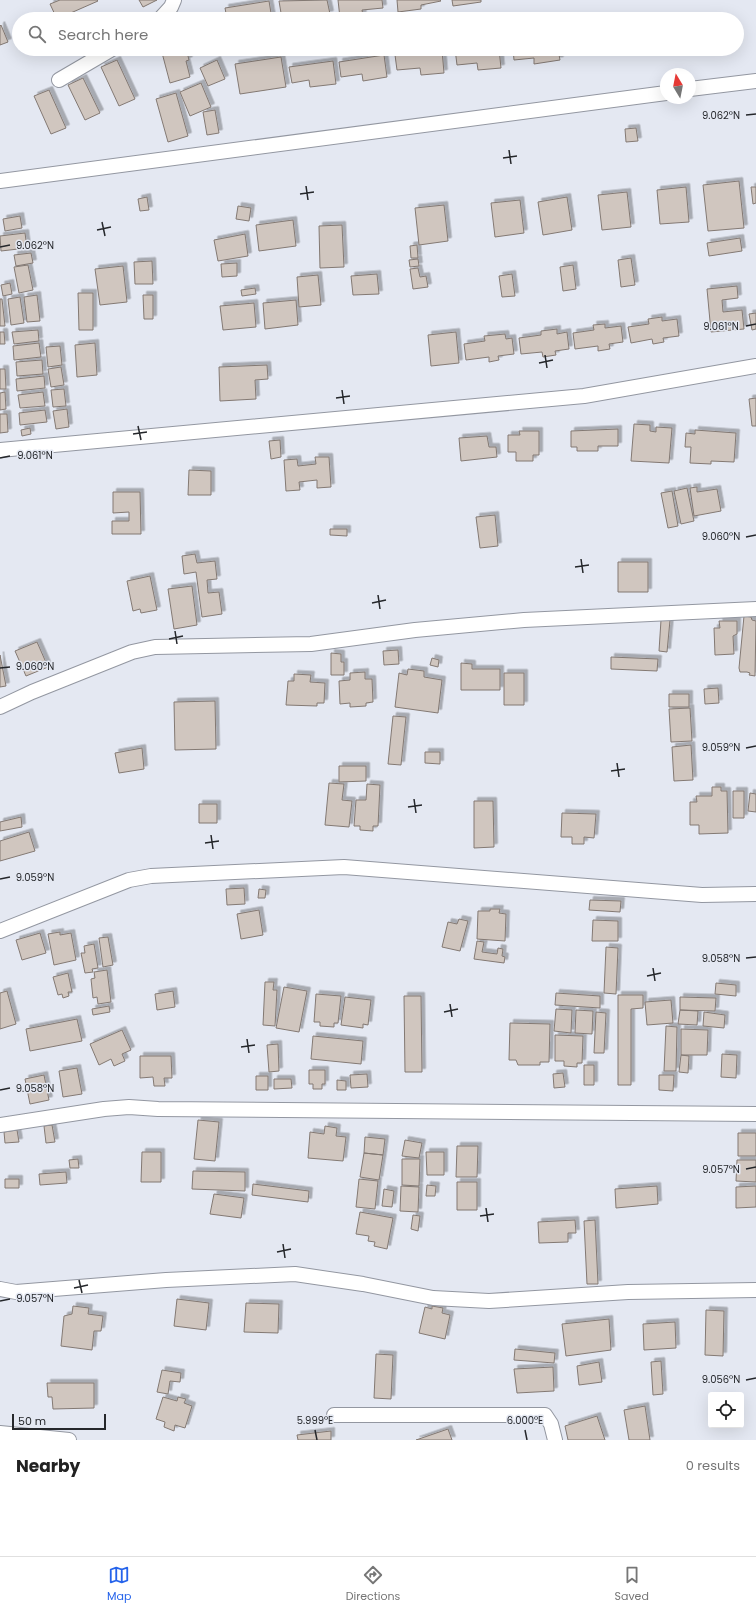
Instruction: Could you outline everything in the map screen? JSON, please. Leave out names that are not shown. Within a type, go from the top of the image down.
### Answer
[{"type":"street","points":[[166,12],[171,7],[174,0]]},
{"type":"street","points":[[59,80],[100,56]]},
{"type":"street","points":[[696,88],[756,81]]},
{"type":"street","points":[[0,181],[660,94]]},
{"type":"street","points":[[0,450],[584,396],[756,366]]},
{"type":"street","points":[[0,707],[32,692],[132,652],[155,647],[311,644],[415,630],[524,620],[756,609]]},
{"type":"street","points":[[0,931],[129,880],[167,875],[344,867],[702,895],[756,894]]},
{"type":"street","points":[[0,1124],[104,1108],[130,1107],[158,1110],[756,1114]]},
{"type":"street","points":[[0,1289],[16,1292],[166,1280],[295,1274],[364,1284],[433,1298],[489,1301],[628,1292],[756,1290]]},
{"type":"street","points":[[334,1415],[545,1415],[551,1424],[554,1440]]},
{"type":"street","points":[[0,1433],[69,1440]]},
{"type":"building","points":[[60,0],[98,1],[73,12],[54,12],[50,4]]},
{"type":"building","points":[[139,0],[157,0],[143,7]]},
{"type":"building","points":[[327,0],[330,12],[281,12],[279,1]]},
{"type":"building","points":[[338,0],[382,0],[383,8],[362,10],[362,12],[339,12]]},
{"type":"building","points":[[397,0],[441,1],[421,5],[421,9],[398,12]]},
{"type":"building","points":[[452,0],[481,0],[481,2],[453,6]]},
{"type":"building","points":[[269,1],[271,12],[226,12],[225,8]]},
{"type":"building","points":[[1,25],[8,42],[0,45],[0,26]]},
{"type":"building","points":[[163,56],[188,56],[189,60],[186,61],[190,77],[170,83]]},
{"type":"building","points":[[384,56],[387,77],[363,81],[362,74],[341,77],[339,62]]},
{"type":"building","points":[[395,56],[443,56],[444,73],[421,75],[420,68],[397,70]]},
{"type":"building","points":[[456,56],[500,56],[501,68],[478,70],[477,63],[457,65]]},
{"type":"building","points":[[514,56],[559,56],[560,60],[534,64],[534,58],[514,60]]},
{"type":"building","points":[[281,57],[286,87],[240,94],[235,64]]},
{"type":"building","points":[[117,60],[135,99],[119,106],[101,67]]},
{"type":"building","points":[[217,60],[225,79],[208,86],[200,68]]},
{"type":"building","points":[[333,61],[336,84],[310,87],[309,80],[292,83],[289,67]]},
{"type":"building","points":[[83,78],[100,113],[85,120],[68,85]]},
{"type":"building","points":[[201,83],[211,107],[190,116],[180,92]]},
{"type":"building","points":[[49,90],[66,128],[51,134],[34,96]]},
{"type":"building","points":[[176,93],[188,136],[168,142],[156,99]]},
{"type":"building","points":[[215,110],[219,133],[207,135],[203,112]]},
{"type":"building","points":[[636,128],[638,141],[626,142],[625,129]]},
{"type":"building","points":[[739,181],[744,228],[708,231],[703,185]]},
{"type":"building","points":[[686,187],[689,222],[660,224],[657,190]]},
{"type":"building","points":[[751,187],[756,187],[756,203],[753,204]]},
{"type":"building","points":[[627,192],[631,227],[602,230],[598,195]]},
{"type":"building","points":[[147,197],[149,210],[140,211],[138,199]]},
{"type":"building","points":[[567,197],[572,230],[543,235],[538,202]]},
{"type":"building","points":[[520,200],[524,233],[495,237],[491,203]]},
{"type":"building","points":[[444,205],[448,241],[419,245],[415,208]]},
{"type":"building","points":[[238,206],[251,208],[249,221],[236,219]]},
{"type":"building","points":[[20,216],[22,228],[5,231],[3,219]]},
{"type":"building","points":[[293,220],[296,246],[259,251],[256,225]]},
{"type":"building","points":[[342,225],[344,267],[320,268],[319,226]]},
{"type":"building","points":[[25,233],[27,248],[1,251],[0,236]]},
{"type":"building","points":[[245,234],[248,256],[218,261],[214,240]]},
{"type":"building","points":[[740,238],[742,251],[709,256],[707,243]]},
{"type":"building","points":[[417,245],[418,258],[411,258],[410,246]]},
{"type":"building","points":[[31,253],[33,263],[16,266],[14,255]]},
{"type":"building","points":[[631,258],[635,285],[621,287],[618,260]]},
{"type":"building","points":[[418,259],[419,266],[410,267],[409,260]]},
{"type":"building","points":[[152,261],[153,284],[135,284],[134,262]]},
{"type":"building","points":[[237,263],[237,276],[222,277],[221,264]]},
{"type":"building","points":[[28,265],[33,290],[19,293],[14,267]]},
{"type":"building","points":[[573,265],[576,289],[563,291],[560,267]]},
{"type":"building","points":[[123,266],[127,302],[100,305],[95,269]]},
{"type":"building","points":[[418,268],[420,277],[426,276],[428,287],[413,289],[410,269]]},
{"type":"building","points":[[377,274],[379,294],[353,295],[351,276]]},
{"type":"building","points":[[512,274],[515,296],[502,297],[499,276]]},
{"type":"building","points":[[318,275],[321,305],[299,307],[297,277]]},
{"type":"building","points":[[10,283],[12,294],[3,296],[1,285]]},
{"type":"building","points":[[737,286],[738,298],[722,300],[723,312],[742,310],[744,329],[711,332],[707,289]]},
{"type":"building","points":[[255,288],[256,294],[242,296],[241,290]]},
{"type":"building","points":[[78,293],[93,293],[93,330],[79,330]]},
{"type":"building","points":[[37,295],[40,321],[27,322],[24,297]]},
{"type":"building","points":[[143,295],[153,295],[153,319],[144,319]]},
{"type":"building","points":[[20,297],[24,323],[11,325],[8,299]]},
{"type":"building","points":[[0,299],[2,299],[5,326],[0,326]]},
{"type":"building","points":[[296,300],[298,325],[265,329],[263,303]]},
{"type":"building","points":[[254,303],[256,327],[223,330],[220,306]]},
{"type":"building","points":[[756,313],[756,329],[752,330],[749,314]]},
{"type":"building","points":[[662,317],[662,321],[677,319],[679,336],[663,338],[664,342],[653,344],[652,339],[631,343],[628,327],[649,324],[648,319]]},
{"type":"building","points":[[605,324],[605,328],[621,326],[623,342],[609,344],[610,349],[598,351],[598,346],[575,349],[573,333],[594,330],[593,325]]},
{"type":"building","points":[[557,329],[557,334],[567,332],[569,349],[555,351],[556,355],[543,357],[542,352],[521,354],[519,338],[541,335],[541,331]]},
{"type":"building","points":[[38,330],[39,341],[14,344],[12,332]]},
{"type":"building","points":[[0,332],[4,332],[5,344],[0,344]]},
{"type":"building","points":[[456,332],[459,363],[431,366],[428,335]]},
{"type":"building","points":[[505,334],[506,339],[512,338],[514,354],[498,356],[499,360],[489,362],[489,357],[466,360],[464,344],[485,341],[484,336]]},
{"type":"building","points":[[39,343],[41,357],[14,360],[13,346]]},
{"type":"building","points":[[95,343],[97,375],[77,377],[75,345]]},
{"type":"building","points":[[60,346],[62,365],[48,367],[46,347]]},
{"type":"building","points":[[42,360],[43,374],[17,376],[16,362]]},
{"type":"building","points":[[267,365],[268,379],[255,380],[256,399],[220,401],[219,367]]},
{"type":"building","points":[[61,367],[64,385],[51,387],[48,369]]},
{"type":"building","points":[[0,369],[5,369],[6,389],[0,389]]},
{"type":"building","points":[[44,376],[45,388],[17,391],[16,379]]},
{"type":"building","points":[[64,389],[66,406],[53,407],[51,390]]},
{"type":"building","points":[[5,392],[6,409],[0,410],[0,393]]},
{"type":"building","points":[[43,392],[45,406],[20,408],[18,395]]},
{"type":"building","points":[[756,398],[756,426],[752,426],[749,399]]},
{"type":"building","points":[[67,409],[69,427],[56,429],[53,411]]},
{"type":"building","points":[[45,410],[47,422],[20,425],[19,413]]},
{"type":"building","points":[[0,414],[7,414],[8,432],[0,433]]},
{"type":"building","points":[[634,424],[650,425],[650,431],[656,432],[656,427],[672,428],[669,463],[631,461]]},
{"type":"building","points":[[30,428],[31,434],[22,436],[21,430]]},
{"type":"building","points":[[618,429],[618,446],[598,446],[598,451],[577,451],[577,447],[571,447],[571,431]]},
{"type":"building","points":[[695,430],[736,433],[734,462],[711,461],[711,464],[690,463],[691,447],[685,447],[686,433],[695,434]]},
{"type":"building","points":[[519,431],[539,431],[539,455],[533,455],[533,461],[516,461],[516,452],[508,452],[508,435],[520,435]]},
{"type":"building","points":[[487,436],[489,447],[496,447],[497,457],[461,461],[459,438]]},
{"type":"building","points":[[280,440],[281,457],[271,459],[269,441]]},
{"type":"building","points":[[315,457],[329,457],[331,487],[317,488],[317,480],[299,482],[300,490],[286,491],[284,460],[297,459],[298,466],[316,464]]},
{"type":"building","points":[[189,470],[211,471],[211,495],[188,495]]},
{"type":"building","points":[[697,487],[697,492],[717,489],[721,511],[694,516],[690,488]]},
{"type":"building","points":[[687,488],[694,521],[681,524],[674,491]]},
{"type":"building","points":[[672,491],[678,526],[668,528],[661,493]]},
{"type":"building","points":[[113,492],[140,492],[141,534],[112,534],[112,521],[129,521],[129,512],[113,513]]},
{"type":"building","points":[[495,515],[498,546],[480,548],[476,517]]},
{"type":"building","points":[[330,529],[347,529],[347,536],[330,535]]},
{"type":"building","points":[[195,554],[197,563],[215,561],[217,579],[207,580],[208,593],[219,592],[222,614],[202,617],[196,572],[184,574],[182,556]]},
{"type":"building","points":[[618,562],[648,562],[648,592],[618,592]]},
{"type":"building","points":[[150,576],[157,610],[141,613],[140,609],[133,611],[127,581]]},
{"type":"building","points":[[192,586],[197,625],[174,629],[168,589]]},
{"type":"building","points":[[744,616],[751,617],[752,620],[756,621],[755,676],[749,675],[750,673],[747,672],[740,672],[739,668]]},
{"type":"building","points":[[661,620],[670,620],[667,652],[659,651]]},
{"type":"building","points":[[719,621],[737,621],[737,634],[733,636],[734,654],[715,655],[714,628],[720,628]]},
{"type":"building","points":[[37,642],[48,667],[26,676],[15,651]]},
{"type":"building","points":[[398,650],[399,664],[384,665],[383,651]]},
{"type":"building","points":[[331,653],[341,654],[341,662],[344,662],[344,675],[331,675]]},
{"type":"building","points":[[0,655],[6,686],[0,687]]},
{"type":"building","points":[[611,657],[658,659],[657,671],[611,669]]},
{"type":"building","points":[[432,658],[439,660],[438,667],[430,665]]},
{"type":"building","points":[[461,663],[472,664],[472,669],[500,669],[500,690],[461,690]]},
{"type":"building","points":[[408,669],[424,671],[424,677],[442,680],[438,713],[395,707],[399,673],[407,675]]},
{"type":"building","points":[[365,672],[365,679],[372,679],[373,702],[366,703],[366,706],[350,707],[350,703],[340,704],[339,681],[350,680],[350,673]]},
{"type":"building","points":[[504,673],[524,673],[524,705],[504,705]]},
{"type":"building","points":[[294,674],[311,675],[310,682],[325,683],[324,703],[317,703],[317,706],[286,705],[288,681],[294,681]]},
{"type":"building","points":[[718,688],[719,703],[705,704],[704,689]]},
{"type":"building","points":[[669,694],[689,694],[689,707],[669,707]]},
{"type":"building","points":[[215,701],[216,749],[175,750],[174,702]]},
{"type":"building","points":[[690,708],[692,741],[671,742],[669,709]]},
{"type":"building","points":[[393,716],[406,717],[401,765],[388,764]]},
{"type":"building","points":[[691,745],[693,780],[674,781],[672,747]]},
{"type":"building","points":[[142,748],[144,769],[119,773],[115,753]]},
{"type":"building","points":[[425,752],[440,752],[440,764],[425,763]]},
{"type":"building","points":[[339,766],[366,766],[366,781],[339,782]]},
{"type":"building","points":[[329,783],[344,784],[342,800],[352,801],[349,827],[325,825]]},
{"type":"building","points":[[367,784],[380,785],[378,826],[373,826],[373,831],[360,830],[360,826],[354,826],[356,800],[366,800]]},
{"type":"building","points":[[712,787],[721,787],[721,791],[727,791],[728,833],[699,834],[699,825],[690,825],[690,802],[697,802],[696,796],[712,796]]},
{"type":"building","points":[[733,791],[744,791],[744,818],[733,818]]},
{"type":"building","points":[[750,793],[756,794],[756,812],[748,811]]},
{"type":"building","points":[[474,801],[493,801],[494,847],[474,848]]},
{"type":"building","points":[[199,804],[217,804],[217,823],[199,823]]},
{"type":"building","points":[[562,813],[596,814],[594,838],[584,837],[584,844],[572,844],[572,837],[561,837]]},
{"type":"building","points":[[21,817],[22,827],[0,831],[0,822]]},
{"type":"building","points":[[29,832],[35,851],[0,861],[0,841]]},
{"type":"building","points":[[244,888],[245,904],[227,905],[226,889]]},
{"type":"building","points":[[259,889],[266,890],[265,898],[258,898]]},
{"type":"building","points":[[590,900],[621,901],[620,912],[589,910]]},
{"type":"building","points":[[490,909],[500,909],[499,913],[506,914],[505,941],[477,939],[478,911],[490,911]]},
{"type":"building","points":[[259,910],[263,935],[241,939],[237,914]]},
{"type":"building","points":[[459,919],[468,921],[460,951],[442,947],[448,922],[457,924]]},
{"type":"building","points":[[593,920],[618,921],[618,941],[592,941]]},
{"type":"building","points":[[60,932],[60,935],[71,933],[76,960],[54,965],[48,934]]},
{"type":"building","points":[[40,933],[46,953],[22,960],[16,940]]},
{"type":"building","points":[[108,937],[113,965],[103,967],[99,938]]},
{"type":"building","points":[[477,941],[484,942],[482,952],[497,954],[498,948],[503,949],[502,956],[505,957],[504,963],[474,959]]},
{"type":"building","points":[[94,944],[98,968],[92,969],[93,972],[85,973],[81,953],[85,953],[84,946]]},
{"type":"building","points":[[606,947],[618,948],[616,994],[604,993]]},
{"type":"building","points":[[107,970],[111,1002],[98,1004],[97,997],[93,998],[91,979],[95,978],[94,972]]},
{"type":"building","points":[[68,973],[72,992],[68,992],[69,996],[63,998],[62,994],[58,995],[53,977]]},
{"type":"building","points":[[265,982],[274,982],[273,990],[277,990],[275,1026],[263,1025]]},
{"type":"building","points":[[716,983],[736,985],[736,996],[715,994]]},
{"type":"building","points":[[284,987],[307,991],[299,1032],[276,1028]]},
{"type":"building","points":[[7,991],[16,1024],[0,1029],[0,993]]},
{"type":"building","points":[[173,991],[175,1007],[157,1010],[155,994]]},
{"type":"building","points":[[556,993],[600,996],[600,1008],[555,1005]]},
{"type":"building","points":[[316,994],[341,996],[338,1023],[334,1023],[334,1027],[320,1026],[320,1022],[314,1022]]},
{"type":"building","points":[[618,995],[643,995],[643,1008],[631,1009],[631,1085],[618,1085]]},
{"type":"building","points":[[404,996],[421,996],[422,1072],[405,1072]]},
{"type":"building","points":[[345,997],[371,1000],[368,1025],[363,1024],[363,1028],[341,1025]]},
{"type":"building","points":[[680,997],[716,998],[715,1011],[680,1010]]},
{"type":"building","points":[[671,1000],[673,1023],[647,1025],[645,1002]]},
{"type":"building","points":[[109,1006],[110,1012],[93,1015],[92,1009]]},
{"type":"building","points":[[556,1009],[572,1010],[571,1033],[554,1031]]},
{"type":"building","points":[[576,1010],[593,1011],[592,1034],[575,1033]]},
{"type":"building","points":[[680,1010],[698,1011],[697,1025],[678,1024]]},
{"type":"building","points":[[596,1012],[606,1013],[604,1053],[594,1053]]},
{"type":"building","points":[[704,1012],[725,1015],[724,1028],[703,1026]]},
{"type":"building","points":[[77,1019],[82,1041],[30,1051],[26,1029]]},
{"type":"building","points":[[510,1023],[550,1024],[549,1062],[540,1062],[540,1065],[518,1065],[516,1060],[509,1060]]},
{"type":"building","points":[[666,1026],[677,1027],[676,1071],[664,1071]]},
{"type":"building","points":[[681,1029],[708,1030],[707,1055],[681,1055]]},
{"type":"building","points":[[122,1030],[131,1050],[122,1054],[125,1061],[114,1066],[111,1059],[99,1065],[90,1044]]},
{"type":"building","points":[[555,1035],[583,1036],[582,1063],[577,1063],[577,1067],[564,1066],[564,1061],[555,1061]]},
{"type":"building","points":[[313,1036],[363,1041],[361,1064],[311,1059]]},
{"type":"building","points":[[278,1044],[279,1071],[269,1072],[267,1045]]},
{"type":"building","points":[[722,1054],[737,1055],[736,1078],[721,1077]]},
{"type":"building","points":[[681,1055],[689,1056],[688,1073],[679,1072]]},
{"type":"building","points":[[140,1056],[171,1056],[172,1078],[164,1078],[165,1086],[154,1086],[153,1077],[140,1078]]},
{"type":"building","points":[[584,1065],[594,1065],[594,1085],[584,1085]]},
{"type":"building","points":[[77,1068],[82,1094],[63,1097],[59,1071]]},
{"type":"building","points":[[309,1070],[325,1070],[325,1084],[322,1084],[322,1089],[313,1089],[313,1084],[309,1084]]},
{"type":"building","points":[[563,1073],[565,1087],[554,1088],[553,1074]]},
{"type":"building","points":[[367,1074],[368,1087],[351,1088],[350,1075]]},
{"type":"building","points":[[44,1075],[49,1100],[30,1104],[25,1079]]},
{"type":"building","points":[[659,1075],[674,1075],[673,1091],[659,1090]]},
{"type":"building","points":[[256,1076],[268,1076],[268,1090],[256,1090]]},
{"type":"building","points":[[274,1079],[291,1079],[292,1088],[274,1089]]},
{"type":"building","points":[[337,1080],[346,1081],[346,1090],[337,1090]]},
{"type":"building","points":[[198,1120],[219,1122],[215,1161],[194,1159]]},
{"type":"building","points":[[52,1125],[55,1142],[46,1143],[44,1126]]},
{"type":"building","points":[[325,1126],[337,1128],[336,1136],[346,1137],[343,1161],[308,1158],[310,1132],[324,1134]]},
{"type":"building","points":[[17,1130],[19,1142],[5,1143],[4,1132]]},
{"type":"building","points":[[738,1133],[756,1133],[756,1156],[738,1156]]},
{"type":"building","points":[[365,1137],[385,1139],[383,1155],[364,1153]]},
{"type":"building","points":[[405,1140],[422,1143],[419,1158],[402,1156]]},
{"type":"building","points":[[457,1146],[478,1146],[477,1177],[456,1177]]},
{"type":"building","points":[[142,1152],[161,1152],[161,1182],[141,1182]]},
{"type":"building","points":[[426,1152],[444,1152],[444,1175],[427,1175]]},
{"type":"building","points":[[364,1153],[383,1155],[379,1180],[360,1177]]},
{"type":"building","points":[[78,1159],[79,1168],[70,1168],[69,1160]]},
{"type":"building","points":[[402,1159],[420,1159],[419,1186],[402,1185]]},
{"type":"building","points":[[737,1160],[756,1160],[756,1182],[736,1181]]},
{"type":"building","points":[[193,1171],[245,1172],[245,1191],[192,1189]]},
{"type":"building","points":[[66,1172],[67,1183],[40,1185],[39,1174]]},
{"type":"building","points":[[5,1179],[19,1179],[19,1188],[5,1188]]},
{"type":"building","points":[[359,1179],[378,1181],[375,1209],[356,1207]]},
{"type":"building","points":[[457,1182],[477,1182],[477,1210],[457,1210]]},
{"type":"building","points":[[253,1184],[309,1191],[308,1202],[252,1195]]},
{"type":"building","points":[[427,1185],[436,1186],[435,1196],[426,1196]]},
{"type":"building","points":[[401,1186],[419,1187],[418,1212],[400,1211]]},
{"type":"building","points":[[657,1186],[658,1204],[616,1208],[615,1189]]},
{"type":"building","points":[[756,1186],[756,1207],[736,1208],[736,1187]]},
{"type":"building","points":[[384,1189],[394,1191],[392,1207],[382,1206]]},
{"type":"building","points":[[214,1194],[244,1198],[241,1218],[210,1214]]},
{"type":"building","points":[[360,1212],[393,1218],[387,1249],[374,1246],[375,1242],[368,1241],[369,1236],[356,1234]]},
{"type":"building","points":[[413,1215],[420,1216],[418,1231],[411,1229]]},
{"type":"building","points":[[575,1220],[576,1233],[568,1233],[568,1242],[539,1243],[538,1222]]},
{"type":"building","points":[[595,1220],[598,1284],[587,1284],[584,1221]]},
{"type":"building","points":[[177,1299],[209,1303],[206,1330],[174,1326]]},
{"type":"building","points":[[246,1303],[279,1304],[278,1333],[244,1332]]},
{"type":"building","points":[[73,1306],[89,1308],[88,1314],[103,1316],[101,1331],[94,1331],[92,1350],[61,1346],[64,1316],[72,1314]]},
{"type":"building","points":[[432,1306],[443,1308],[442,1313],[450,1315],[445,1339],[419,1333],[425,1307],[432,1309]]},
{"type":"building","points":[[706,1310],[724,1311],[723,1356],[705,1355]]},
{"type":"building","points":[[609,1319],[611,1350],[566,1356],[562,1324]]},
{"type":"building","points":[[675,1322],[676,1348],[644,1350],[643,1324]]},
{"type":"building","points":[[515,1349],[555,1353],[554,1363],[514,1360]]},
{"type":"building","points":[[376,1354],[393,1355],[391,1399],[374,1398]]},
{"type":"building","points":[[661,1361],[663,1394],[653,1395],[651,1362]]},
{"type":"building","points":[[599,1362],[602,1382],[579,1385],[577,1366]]},
{"type":"building","points":[[553,1367],[554,1391],[517,1393],[514,1369]]},
{"type":"building","points":[[162,1370],[181,1373],[180,1382],[170,1381],[168,1394],[157,1392]]},
{"type":"building","points":[[47,1383],[94,1383],[94,1408],[53,1409],[52,1397],[48,1397]]},
{"type":"building","points":[[163,1397],[177,1401],[178,1397],[186,1399],[184,1403],[192,1406],[185,1428],[175,1425],[174,1431],[164,1427],[165,1422],[156,1419]]},
{"type":"building","points":[[645,1406],[650,1440],[629,1440],[624,1410]]},
{"type":"building","points":[[597,1416],[605,1440],[568,1440],[565,1426]]},
{"type":"building","points":[[448,1429],[452,1440],[416,1440]]},
{"type":"building","points":[[331,1431],[331,1440],[298,1440],[297,1435]]}]
